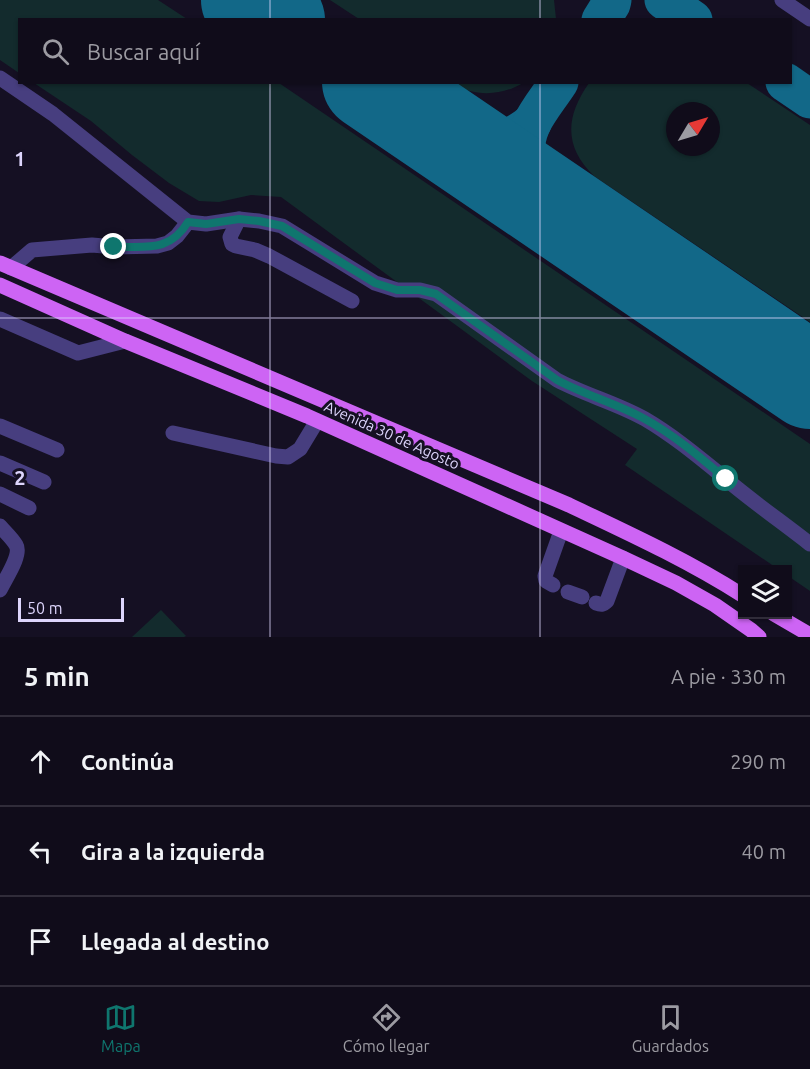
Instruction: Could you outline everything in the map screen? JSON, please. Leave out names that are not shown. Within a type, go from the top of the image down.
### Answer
[{"type":"main road","name":"Avenida 30 de Agosto","points":[[6,265],[569,505],[685,561],[738,593]]},
{"type":"main road","name":"Avenida 30 de Agosto","points":[[0,285],[125,341],[317,421],[623,558],[676,583],[715,605],[759,637]]},
{"type":"main road","points":[[781,619],[810,635]]},
{"type":"main road","points":[[789,624],[802,637]]},
{"type":"street","points":[[782,0],[810,19]]},
{"type":"street","points":[[0,78],[53,114],[188,222],[206,224],[239,219],[282,226],[375,283],[397,290],[420,290],[436,294],[557,380],[644,418],[672,436],[810,544]]},
{"type":"street","points":[[239,219],[230,237],[232,244],[269,256],[352,302]]},
{"type":"street","points":[[6,265],[32,250],[92,245],[157,246],[168,243],[188,222]]},
{"type":"street","points":[[0,320],[78,353],[125,341]]},
{"type":"street","points":[[173,433],[288,457],[300,449],[317,421]]},
{"type":"street","points":[[0,426],[57,450]]},
{"type":"street","points":[[0,463],[44,482]]},
{"type":"street","points":[[0,494],[29,508]]},
{"type":"street","points":[[0,526],[18,550],[17,557],[0,590]]},
{"type":"street","points":[[553,585],[546,581],[545,576],[561,531]]},
{"type":"street","points":[[582,597],[600,605],[604,604],[623,558]]},
{"type":"green space","points":[[0,0],[158,0],[185,18],[18,18],[18,72],[0,60]]},
{"type":"green space","points":[[330,0],[554,0],[556,18],[357,18]]},
{"type":"green space","points":[[36,84],[280,84],[810,444],[810,591],[792,579],[792,565],[772,565],[625,465],[637,449],[532,381],[281,197],[251,195],[219,202],[199,201],[169,183],[91,121]]},
{"type":"green space","points":[[454,84],[521,84],[506,90],[488,93],[460,88]]},
{"type":"green space","points":[[588,84],[748,84],[810,125],[810,322],[594,176],[577,153],[571,131],[572,119],[581,95]]},
{"type":"green space","points":[[161,610],[186,636],[132,637]]},
{"type":"taxiway","points":[[602,18],[612,0]]},
{"type":"taxiway","points":[[664,0],[690,18]]},
{"type":"taxiway","points":[[546,203],[534,185],[527,166],[525,156],[527,135],[534,119],[558,84]]},
{"type":"taxiway","points":[[788,84],[810,99]]},
{"type":"taxiway","points":[[455,140],[477,144],[496,142],[514,135],[532,123]]},
{"type":"runway","points":[[249,0],[274,18]]},
{"type":"runway","points":[[373,84],[810,381]]},
{"type":"route","points":[[114,247],[157,246],[168,243],[188,222],[206,224],[239,219],[282,226],[375,283],[397,290],[420,290],[436,294],[557,380],[644,418],[672,436],[726,479]]}]
